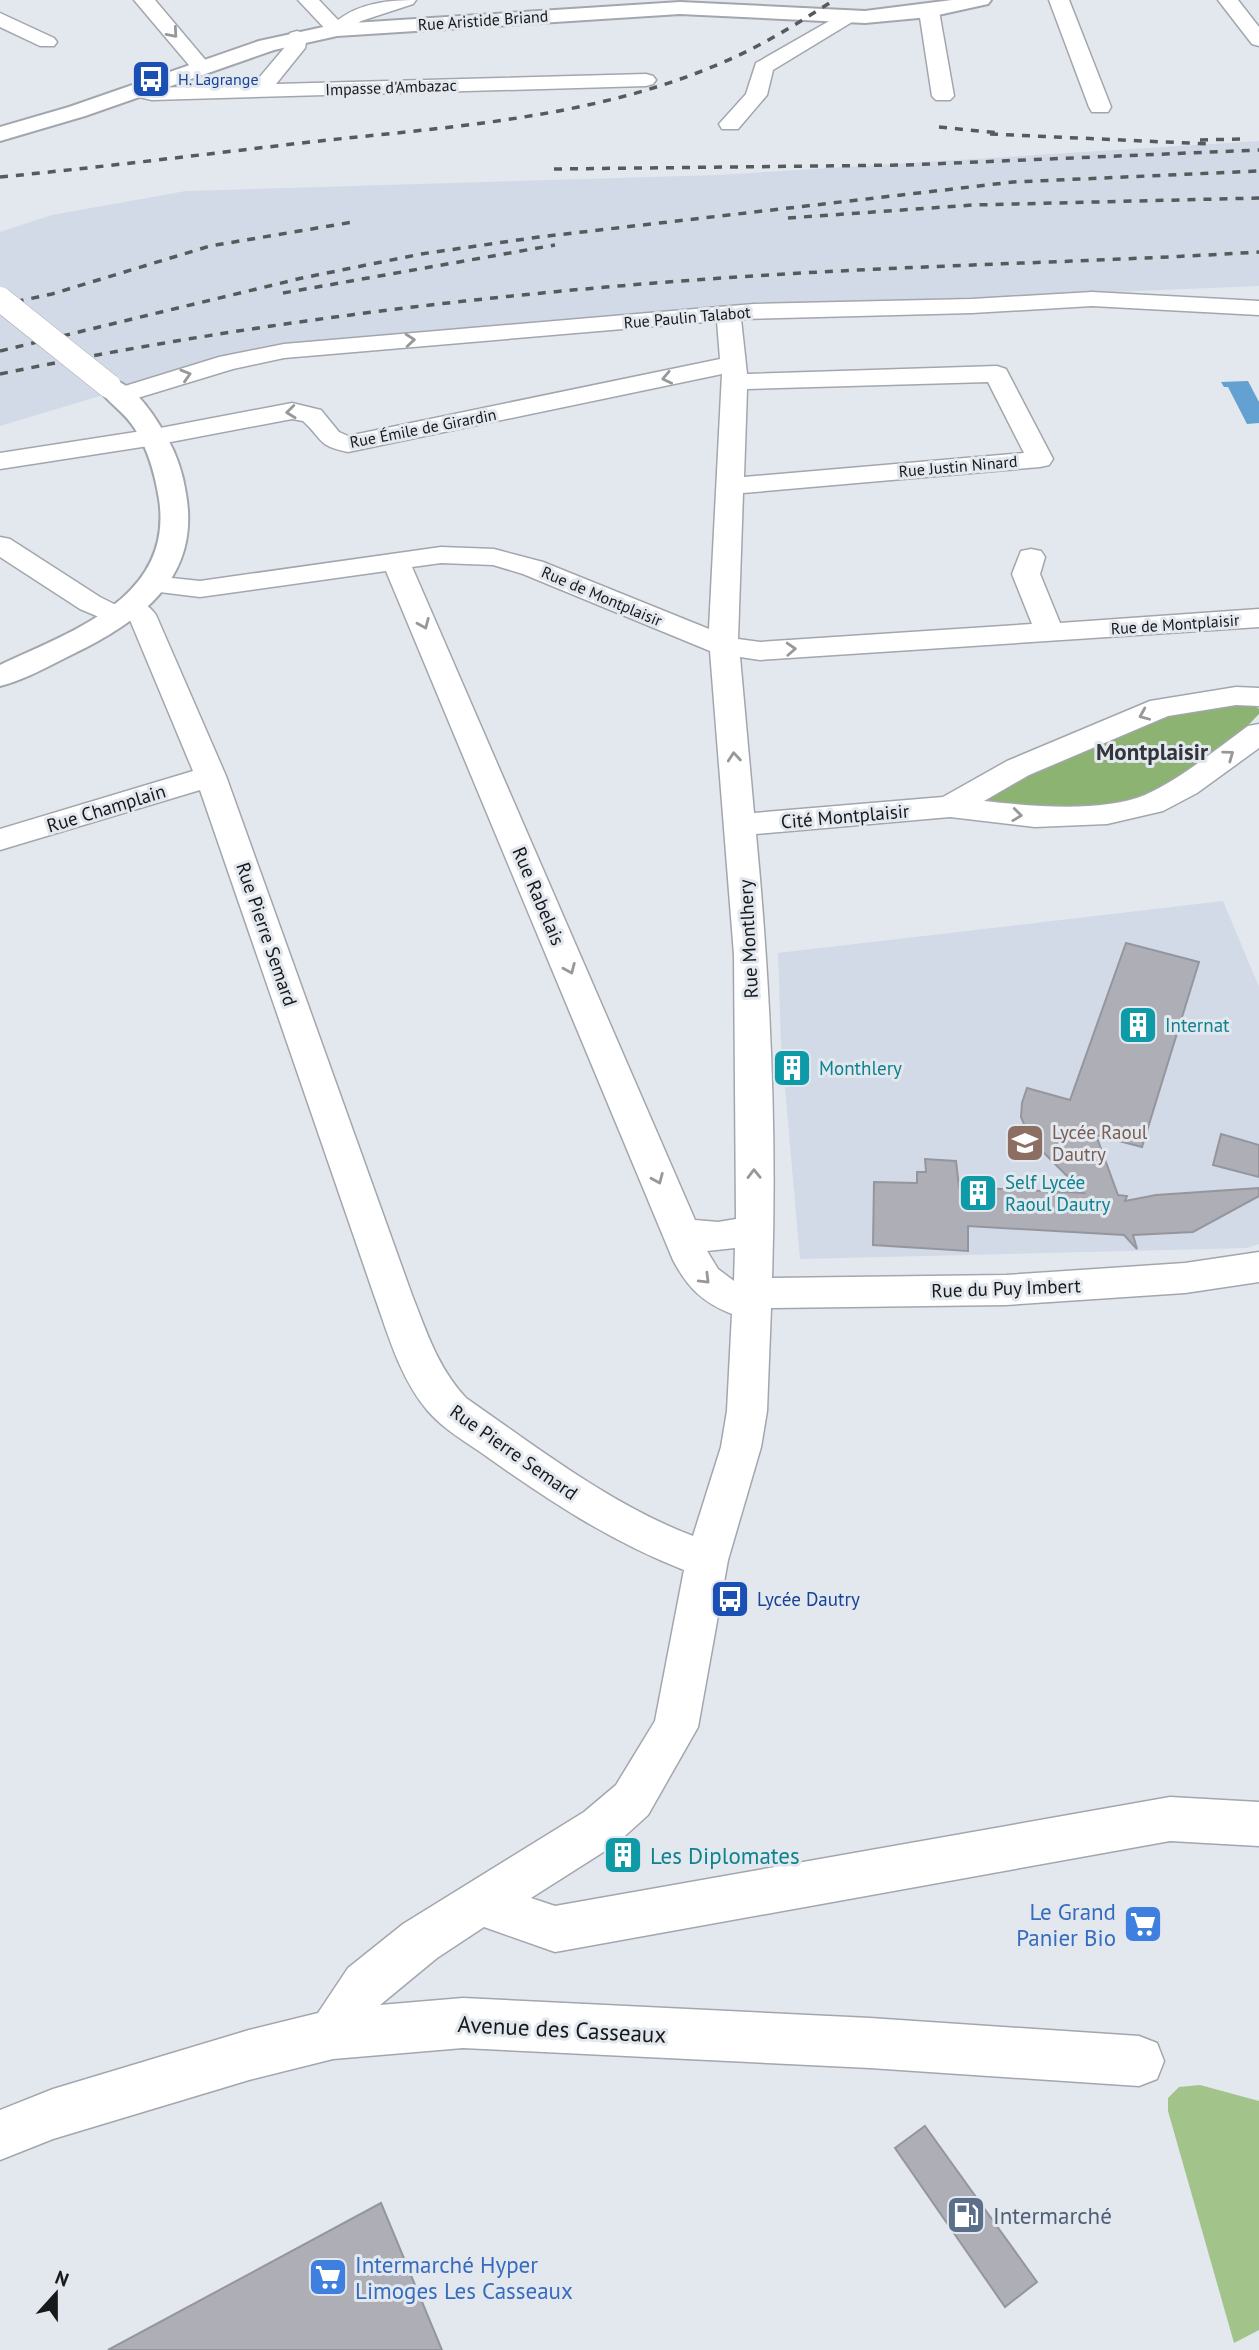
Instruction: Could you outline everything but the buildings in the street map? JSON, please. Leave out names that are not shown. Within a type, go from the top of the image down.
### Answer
[{"type":"street","points":[[144,0],[201,66]]},
{"type":"street","points":[[308,0],[337,30],[354,17],[406,0]]},
{"type":"street","name":"Rue Aristide Briand","points":[[0,134],[136,91],[201,66],[297,37],[337,30],[669,4],[845,18],[929,11],[981,0]]},
{"type":"street","points":[[1059,0],[1100,107]]},
{"type":"street","points":[[1228,0],[1259,40]]},
{"type":"street","points":[[929,11],[943,96]]},
{"type":"street","points":[[730,124],[756,95],[763,67],[845,18]]},
{"type":"street","points":[[0,19],[47,42]]},
{"type":"street","points":[[259,91],[295,48],[297,37]]},
{"type":"street","name":"Impasse d'Ambazac","points":[[136,91],[152,94],[646,80]]},
{"type":"street","points":[[0,299],[115,391],[142,416],[166,463],[175,508],[175,529],[169,554],[153,584],[123,611],[92,633],[0,677]]},
{"type":"street","name":"Rue Paulin Talabot","points":[[115,391],[236,360],[284,351],[754,311],[972,306],[1092,299],[1259,308]]},
{"type":"street","name":"Rue Montlhery","points":[[708,1560],[741,1447],[747,1411],[755,1227],[751,956],[723,646],[735,373],[729,318],[732,314]]},
{"type":"street","name":"Rue Émile de Girardin","points":[[2,452],[155,437],[302,411],[317,417],[327,437],[336,443],[348,444],[735,373]]},
{"type":"street","name":"Rue Justin Ninard","points":[[731,486],[1040,459],[996,374],[735,373]]},
{"type":"street","points":[[0,545],[90,603],[123,611]]},
{"type":"street","name":"Rue de Montplaisir","points":[[153,584],[200,589],[441,555],[494,557],[533,568],[723,646],[760,651],[1259,618]]},
{"type":"street","points":[[1031,557],[1026,574],[1049,632]]},
{"type":"street","name":"Rue Rabelais","points":[[396,562],[681,1231],[691,1263],[703,1280],[725,1296],[752,1299]]},
{"type":"street","name":"Rue Pierre Semard","points":[[123,611],[142,615],[211,776],[393,1295],[424,1375],[436,1396],[452,1410],[588,1503],[674,1549],[708,1560]]},
{"type":"street","name":"Cité Montplaisir","points":[[950,807],[1018,768],[1161,708],[1236,695],[1259,697]]},
{"type":"street","name":"Cité Montplaisir","points":[[740,825],[950,807],[1035,817],[1107,814],[1153,804],[1186,786],[1259,733]]},
{"type":"street","name":"Rue Champlain","points":[[0,840],[211,776]]},
{"type":"street","points":[[681,1231],[708,1238],[721,1238],[755,1227]]},
{"type":"street","name":"Rue du Puy Imbert","points":[[752,1299],[791,1294],[1006,1290],[1185,1278],[1259,1267]]},
{"type":"street","points":[[333,2034],[365,1985],[420,1941],[483,1904],[600,1828],[632,1800],[676,1727],[708,1560]]},
{"type":"street","points":[[483,1904],[555,1929],[1170,1819],[1259,1824]]},
{"type":"street","name":"Avenue des Casseaux","points":[[0,2135],[53,2114],[249,2055],[333,2034],[463,2023],[870,2043],[1139,2061]]},
{"type":"shaded area","points":[[1259,141],[1259,286],[727,308],[243,353],[0,426],[0,232],[52,215],[186,191],[719,175]]},
{"type":"shaded area","name":"Lycée Raoul Dautry","points":[[1223,901],[1259,987],[1259,1244],[1247,1248],[800,1259],[781,1042],[778,953]]},
{"type":"green space","points":[[1251,703],[1259,709],[1259,714],[1226,748],[1150,797],[1094,809],[988,805],[980,801],[1018,779],[1171,713]]},
{"type":"green space","points":[[1200,2085],[1259,2101],[1259,2330],[1234,2343],[1168,2111],[1168,2098],[1179,2087]]},
{"type":"water","points":[[1248,381],[1259,402],[1259,423],[1247,424],[1228,387],[1224,387],[1221,382]]},
{"type":"railway","points":[[0,177],[465,125],[569,109],[670,83],[719,64],[778,35],[834,0]]},
{"type":"railway","points":[[939,127],[999,133]]},
{"type":"railway","points":[[990,134],[1210,144]]},
{"type":"railway","points":[[1200,140],[1242,139]]},
{"type":"railway","points":[[554,169],[907,165],[1259,150]]},
{"type":"railway","points":[[0,351],[302,278],[421,254],[539,237],[1013,182],[1259,171]]},
{"type":"railway","points":[[788,218],[973,205],[1259,198]]},
{"type":"railway","points":[[0,305],[52,294],[210,246],[353,222]]},
{"type":"railway","points":[[283,293],[555,245]]},
{"type":"railway","points":[[0,374],[101,354],[306,321],[614,286],[820,272],[1259,252]]},
{"type":"place","name":"H. Lagrange","points":[[151,79]]},
{"type":"place","name":"Internat","points":[[1138,1025]]},
{"type":"place","name":"Monthlery","points":[[792,1068]]},
{"type":"place","name":"Lycée Raoul Dautry","points":[[1025,1143]]},
{"type":"place","name":"Self Lycée Raoul Dautry","points":[[978,1193]]},
{"type":"place","name":"Lycée Dautry","points":[[730,1599]]},
{"type":"place","name":"Les Diplomates","points":[[623,1855]]},
{"type":"place","name":"Le Grand Panier Bio","points":[[1143,1924]]},
{"type":"place","name":"Intermarché","points":[[966,2215]]},
{"type":"place","name":"Intermarché Hyper Limoges Les Casseaux","points":[[328,2277]]},
{"type":"district","name":"Montplaisir","points":[[1152,751]]}]
